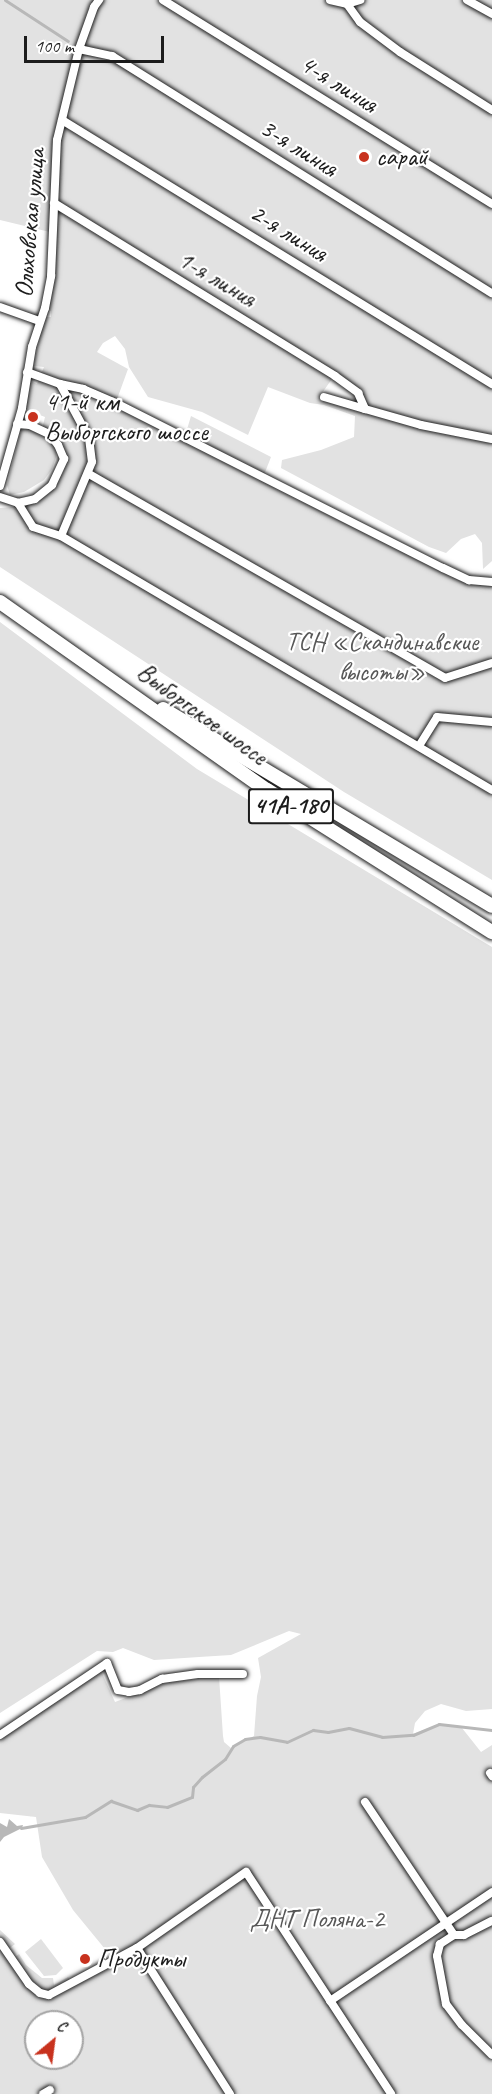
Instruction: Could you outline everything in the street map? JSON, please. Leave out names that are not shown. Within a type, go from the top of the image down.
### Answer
[{"type":"main road","name":"Выборгское шоссе","points":[[0,602],[98,669],[184,734],[267,790],[492,932]]},
{"type":"main road","name":"Выборгское шоссе","points":[[98,669],[492,906]]},
{"type":"street","name":"Ольховская улица","points":[[0,486],[17,424],[27,372],[51,276],[54,164],[62,120],[80,49],[94,7],[99,0]]},
{"type":"street","name":"4-я линия","points":[[163,0],[492,204]]},
{"type":"street","points":[[330,0],[347,4],[360,0]]},
{"type":"street","points":[[467,0],[492,14]]},
{"type":"street","points":[[347,4],[360,22],[400,52],[492,110]]},
{"type":"street","name":"3-я линия","points":[[80,49],[111,56],[492,293]]},
{"type":"street","name":"2-я линия","points":[[62,120],[492,384]]},
{"type":"street","name":"1-я линия","points":[[54,203],[358,393],[365,409]]},
{"type":"street","points":[[0,307],[39,321]]},
{"type":"street","points":[[27,372],[60,384],[83,389],[116,403],[443,568],[469,580],[492,582]]},
{"type":"street","points":[[60,384],[89,438],[92,462],[89,474],[61,536]]},
{"type":"street","points":[[324,397],[422,425],[492,439]]},
{"type":"street","points":[[0,497],[18,503],[27,502],[45,492],[52,484],[64,459],[58,444],[49,434],[30,425],[17,424]]},
{"type":"street","points":[[89,474],[446,678],[492,663]]},
{"type":"street","points":[[18,503],[33,527],[61,536],[492,790]]},
{"type":"street","points":[[419,746],[436,717],[492,722]]},
{"type":"street","points":[[0,1735],[108,1663],[118,1690],[129,1692],[140,1690],[162,1679],[198,1674],[243,1674]]},
{"type":"street","points":[[365,1802],[454,1935]]},
{"type":"street","points":[[0,1942],[34,1989],[49,1995],[137,1948],[246,1872],[391,2094]]},
{"type":"street","points":[[330,2001],[492,1892]]},
{"type":"street","points":[[492,1921],[464,1935],[454,1935],[440,1944],[437,1956],[446,2004],[462,2025],[492,2055]]},
{"type":"street","points":[[137,1948],[230,2094]]},
{"type":"green space","name":"ТСН «Скандинавские высоты»","points":[[0,0],[492,0],[492,561],[483,569],[482,543],[475,534],[461,539],[446,553],[429,547],[281,468],[282,460],[321,450],[354,437],[355,416],[324,405],[310,403],[268,387],[248,435],[202,412],[148,397],[129,367],[125,349],[115,336],[103,343],[97,352],[128,369],[116,402],[185,436],[191,416],[271,457],[264,475],[469,580],[492,582],[492,880],[344,792],[0,567],[0,508],[24,506],[48,494],[63,473],[66,460],[42,429],[45,417],[32,412],[27,424],[23,421],[30,381],[37,384],[44,367],[34,366],[34,362],[43,324],[47,317],[51,317],[51,311],[46,310],[54,233],[0,220]],"holes":[[[334,376],[358,393],[366,409],[320,396]]]},
{"type":"green space","points":[[28,427],[47,435],[57,447],[56,457],[52,469],[44,480],[24,492],[10,495],[7,485],[21,430]]},
{"type":"green space","name":"ДНТ Поляна-2","points":[[0,622],[197,769],[492,947],[492,1709],[466,1711],[441,1704],[425,1711],[415,1723],[413,1734],[439,1724],[462,1728],[481,1752],[492,1745],[492,2094],[0,2094],[0,1930],[15,1944],[6,1951],[12,1960],[19,1954],[26,1965],[42,1978],[53,1978],[54,1985],[68,1977],[74,1984],[114,1960],[73,1910],[42,1857],[36,1817],[0,1813],[0,1735],[101,1671],[115,1702],[166,1683],[219,1676],[224,1742],[231,1748],[254,1736],[261,1677],[258,1658],[301,1634],[289,1631],[231,1655],[154,1660],[123,1648],[113,1652],[97,1651],[0,1713]]},
{"type":"green space","points":[[41,1939],[63,1968],[56,1975],[44,1976],[25,1952]]},
{"type":"shaded area","points":[[9,1819],[17,1826],[23,1825],[22,1828],[4,1837],[0,1842],[0,1823],[7,1827]]},
{"type":"waterway","points":[[5,0],[68,41]]},
{"type":"waterway","points":[[21,1828],[85,1817],[111,1801],[137,1810],[149,1805],[167,1807],[192,1797],[193,1787],[202,1777],[225,1759],[233,1746],[245,1739],[260,1737],[287,1742],[313,1730],[328,1732],[349,1728],[382,1737],[413,1735],[439,1724],[492,1730]]},
{"type":"place","name":"сарай","points":[[364,157]]},
{"type":"place","name":"41-й км Выборгского шоссе","points":[[33,417]]},
{"type":"place","name":"Продукты","points":[[85,1959]]}]
